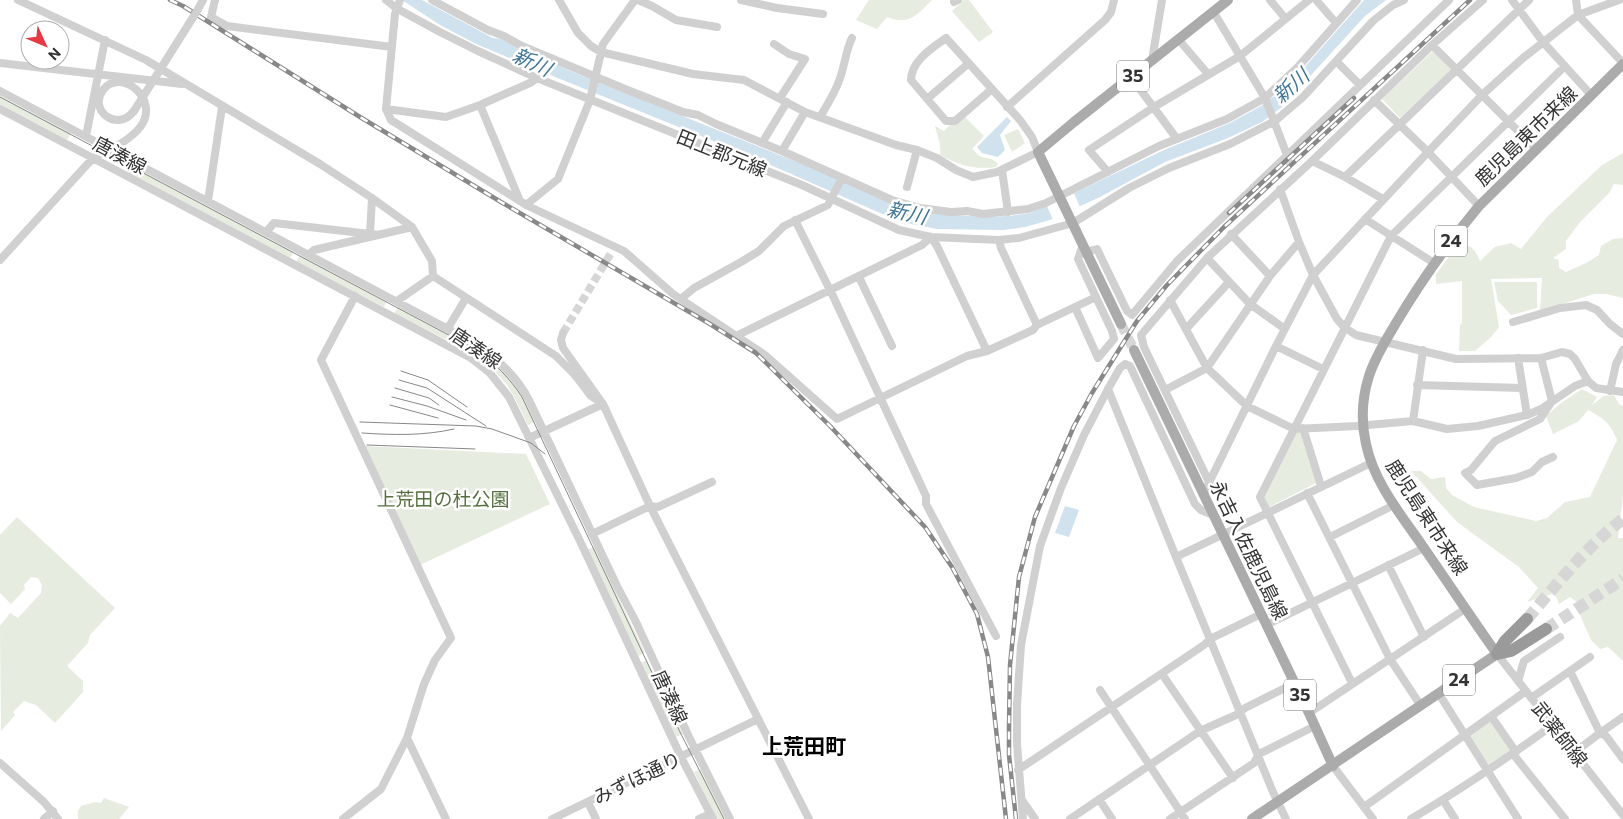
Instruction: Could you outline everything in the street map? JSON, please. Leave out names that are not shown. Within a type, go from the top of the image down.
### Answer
[{"type":"highway","points":[[1497,654],[1505,641],[1527,619]]},
{"type":"highway","points":[[1497,654],[1511,651],[1546,629]]},
{"type":"main road","name":"35","points":[[1038,152],[1228,0]]},
{"type":"main road","name":"鹿児島東市来線","points":[[1497,654],[1394,505],[1371,463],[1363,426],[1363,404],[1369,376],[1385,342],[1434,263],[1480,206],[1623,64]]},
{"type":"main road","points":[[1038,152],[1121,324]]},
{"type":"main road","name":"永吉入佐鹿児島線","points":[[1134,350],[1295,683],[1333,766]]},
{"type":"main road","name":"24","points":[[1252,819],[1497,654]]},
{"type":"street","points":[[18,0],[146,60],[320,164],[372,198],[412,227],[432,261],[433,276]]},
{"type":"street","points":[[0,260],[93,158],[110,150],[141,126],[147,113],[146,105],[138,90],[127,84],[114,84],[104,90],[99,101],[100,108],[107,117],[113,120],[122,120],[130,116],[134,111],[197,11],[203,0]]},
{"type":"street","points":[[215,0],[211,17],[227,26],[392,47]]},
{"type":"street","name":"田上郡元線","points":[[386,0],[398,3],[478,51],[537,78],[590,98],[832,199],[899,230],[931,237],[999,240],[1028,236],[1073,224],[1129,188],[1169,168],[1230,144],[1275,121],[1303,97],[1373,21],[1393,5],[1404,0]]},
{"type":"street","points":[[432,0],[522,46],[674,108],[698,115],[876,194],[920,208],[951,212],[1008,212],[1028,209],[1046,203],[1159,146],[1227,118],[1265,98],[1298,67],[1357,0]]},
{"type":"street","points":[[558,0],[578,32],[591,46],[601,52],[693,74],[744,80],[805,112],[896,145],[917,150],[973,177],[1002,170],[1038,152],[1029,133],[992,89],[946,38],[930,49],[911,71],[911,80],[946,121],[955,121],[992,89]]},
{"type":"street","points":[[523,203],[558,179],[590,98],[602,44],[634,0]]},
{"type":"street","points":[[638,0],[676,20],[717,28]]},
{"type":"street","points":[[741,0],[761,2],[780,9],[823,14]]},
{"type":"street","points":[[780,9],[784,0]]},
{"type":"street","points":[[1007,107],[1105,20],[1111,12],[1114,0]]},
{"type":"street","points":[[1152,60],[1162,0]]},
{"type":"street","points":[[1270,0],[1285,18]]},
{"type":"street","points":[[1108,172],[1089,150],[1154,106],[1240,56],[1309,0]]},
{"type":"street","points":[[1316,0],[1336,23]]},
{"type":"street","points":[[1075,307],[1098,358],[1114,339],[1078,259],[1085,248],[1097,249],[1127,311],[1132,315],[1177,260],[1449,0]]},
{"type":"street","points":[[1210,484],[1144,348],[1141,335],[1207,258],[1280,189],[1296,170],[1312,161],[1432,44],[1483,0]]},
{"type":"street","points":[[1512,0],[1543,42],[1592,96]]},
{"type":"street","points":[[1346,177],[1529,0]]},
{"type":"street","points":[[1576,0],[1578,15],[1623,64]]},
{"type":"street","points":[[1203,495],[1276,346],[1314,275],[1382,199],[1482,95],[1523,58],[1578,15],[1618,0]]},
{"type":"street","points":[[398,3],[386,109],[391,120],[523,203],[613,249],[631,256],[681,299],[765,355],[837,419],[967,356],[987,351],[1033,330],[1037,325],[1096,297]]},
{"type":"street","points":[[1213,12],[1265,98],[1275,121],[1286,157]]},
{"type":"street","points":[[820,117],[832,97],[852,38]]},
{"type":"street","points":[[1178,39],[1208,74]]},
{"type":"street","points":[[86,136],[105,40]]},
{"type":"street","points":[[762,143],[805,59],[789,54],[774,44]]},
{"type":"street","points":[[1432,44],[1537,150]]},
{"type":"street","points":[[1336,61],[1360,85]]},
{"type":"street","points":[[0,63],[186,85]]},
{"type":"street","points":[[927,99],[969,63]]},
{"type":"street","points":[[1352,683],[1260,497],[1391,236],[1564,67]]},
{"type":"street","points":[[1131,77],[1177,139]]},
{"type":"street","points":[[386,109],[446,117],[480,105],[537,78]]},
{"type":"street","name":"唐湊線","points":[[0,91],[448,328],[480,346],[511,372],[522,386],[544,430],[592,534],[635,620],[694,749],[730,819]]},
{"type":"street","points":[[1374,100],[1480,206]]},
{"type":"street","points":[[480,105],[523,203]]},
{"type":"street","points":[[208,201],[222,107]]},
{"type":"street","name":"唐湊線","points":[[0,109],[471,358],[489,372],[509,397],[681,757],[712,816]]},
{"type":"street","points":[[782,151],[805,112]]},
{"type":"street","points":[[907,187],[917,150]]},
{"type":"street","points":[[1312,161],[1346,177],[1382,199]]},
{"type":"street","points":[[1002,170],[1008,212]]},
{"type":"street","points":[[681,299],[703,283],[759,251],[784,226],[828,205],[842,178]]},
{"type":"street","points":[[1280,189],[1299,242],[1337,320],[1356,335],[1456,359],[1541,358],[1562,352],[1570,354],[1578,363],[1588,381],[1596,388],[1623,392]]},
{"type":"street","points":[[370,234],[372,198]]},
{"type":"street","points":[[1365,219],[1434,263]]},
{"type":"street","points":[[795,220],[926,496],[926,504],[996,636]]},
{"type":"street","points":[[266,232],[274,223],[378,235]]},
{"type":"street","points":[[308,255],[314,250],[412,227]]},
{"type":"street","points":[[1232,234],[1270,276]]},
{"type":"street","points":[[736,336],[859,277],[922,245],[931,237],[987,351]]},
{"type":"street","points":[[999,240],[1037,325]]},
{"type":"street","points":[[1165,390],[1207,368],[1270,276],[1299,242]]},
{"type":"street","points":[[1207,258],[1250,304],[1285,329]]},
{"type":"street","points":[[433,276],[556,356],[575,375],[591,396],[603,404]]},
{"type":"street","points":[[397,301],[433,276]]},
{"type":"street","points":[[859,277],[892,346]]},
{"type":"street","points":[[1186,329],[1228,282]]},
{"type":"street","points":[[343,819],[381,788],[407,738],[424,684],[435,660],[451,638],[321,360],[355,296]]},
{"type":"street","points":[[448,328],[466,298]]},
{"type":"street","points":[[1170,300],[1207,368],[1247,406],[1294,428],[1363,426],[1413,421],[1446,429],[1478,426],[1541,410],[1575,386],[1588,381]]},
{"type":"street","points":[[1512,322],[1560,308],[1586,305],[1597,310],[1623,334]]},
{"type":"street","points":[[563,333],[561,340],[563,348],[603,404],[650,506],[809,819]]},
{"type":"street","points":[[1276,346],[1323,369]]},
{"type":"street","points":[[1413,421],[1423,350]]},
{"type":"street","points":[[1610,391],[1616,364],[1623,350]]},
{"type":"street","points":[[1518,358],[1527,415]]},
{"type":"street","points":[[1541,358],[1552,401],[1540,419],[1495,440],[1471,470],[1465,472],[1478,485],[1516,478],[1532,472],[1542,462],[1553,458]]},
{"type":"street","points":[[1023,819],[1018,770],[1017,705],[1021,645],[1040,546],[1077,452],[1108,389],[1120,368],[1125,364],[1130,366],[1195,504],[1201,510],[1214,515]]},
{"type":"street","points":[[1417,385],[1522,388]]},
{"type":"street","points":[[1108,389],[1277,802],[1286,819]]},
{"type":"street","points":[[529,438],[603,404]]},
{"type":"street","points":[[1303,428],[1321,486]]},
{"type":"street","points":[[1176,556],[1371,463]]},
{"type":"street","points":[[592,534],[650,506],[658,507],[712,482]]},
{"type":"street","points":[[1307,493],[1390,659],[1421,706]]},
{"type":"street","points":[[1330,537],[1394,505]]},
{"type":"street","points":[[1266,625],[1424,548]]},
{"type":"street","points":[[1388,565],[1424,636]]},
{"type":"street","points":[[1309,713],[1466,609]]},
{"type":"street","points":[[1018,770],[1162,674],[1210,639],[1261,614]]},
{"type":"street","points":[[1518,681],[1524,661],[1560,637]]},
{"type":"street","name":"武薬師線","points":[[1497,654],[1623,813]]},
{"type":"street","points":[[1532,698],[1590,657]]},
{"type":"street","points":[[1570,671],[1600,733],[1606,736],[1623,759]]},
{"type":"street","points":[[1162,674],[1233,778]]},
{"type":"street","points":[[1070,819],[1200,731],[1236,715],[1295,683]]},
{"type":"street","points":[[1100,690],[1186,819]]},
{"type":"street","points":[[1364,807],[1526,691]]},
{"type":"street","points":[[1438,694],[1518,819]]},
{"type":"street","points":[[1491,716],[1515,753],[1565,819]]},
{"type":"street","points":[[1575,752],[1623,717]]},
{"type":"street","name":"みずほ通り","points":[[552,819],[758,719]]},
{"type":"street","points":[[1411,819],[1515,753],[1553,725]]},
{"type":"street","points":[[1170,819],[1254,763],[1258,754],[1315,726]]},
{"type":"street","points":[[407,738],[446,819]]},
{"type":"street","points":[[0,763],[52,811],[58,819]]},
{"type":"street","points":[[1333,766],[1373,819]]},
{"type":"street","points":[[1022,799],[1035,819]]},
{"type":"street","points":[[1099,799],[1112,819]]},
{"type":"street","points":[[1443,800],[1455,819]]},
{"type":"street","points":[[588,802],[596,819]]},
{"type":"street","points":[[44,819],[52,811]]},
{"type":"street","points":[[699,819],[712,816]]},
{"type":"green space","points":[[869,0],[932,0],[912,18],[901,20],[887,17],[877,29],[856,20]]},
{"type":"green space","points":[[964,0],[969,0],[993,32],[979,42],[952,11]]},
{"type":"green space","points":[[1433,51],[1451,70],[1400,118],[1382,99]]},
{"type":"green space","points":[[0,96],[71,133],[67,140],[0,105]]},
{"type":"green space","points":[[965,117],[984,136],[972,149],[978,155],[996,162],[998,164],[996,167],[981,168],[967,166],[940,155],[940,144],[935,126],[944,131],[950,125],[956,125]]},
{"type":"green space","points":[[1018,129],[1025,143],[1012,152],[1004,135]]},
{"type":"green space","points":[[1623,153],[1623,185],[1614,184],[1609,193],[1580,222],[1566,241],[1566,249],[1553,258],[1559,260],[1559,268],[1566,272],[1599,255],[1601,246],[1613,239],[1623,238],[1623,298],[1606,294],[1594,294],[1540,311],[1542,278],[1491,279],[1499,327],[1475,351],[1459,351],[1460,325],[1462,323],[1462,281],[1436,284],[1436,274],[1457,246],[1469,246],[1476,253],[1480,261],[1495,247],[1511,243],[1521,249],[1547,217],[1602,165]]},
{"type":"green space","points":[[129,164],[294,252],[290,258],[126,171]]},
{"type":"green space","points":[[300,255],[387,301],[384,307],[296,262]]},
{"type":"green space","points":[[1494,282],[1537,282],[1537,308],[1511,315],[1498,301]]},
{"type":"green space","points":[[398,307],[458,337],[500,366],[518,388],[535,422],[528,425],[506,384],[496,373],[470,353],[394,314]]},
{"type":"green space","points":[[1582,389],[1597,397],[1592,405],[1604,396],[1614,395],[1619,404],[1623,406],[1623,495],[1618,538],[1623,538],[1623,661],[1608,647],[1600,649],[1591,640],[1580,615],[1580,604],[1570,597],[1559,604],[1557,598],[1552,594],[1527,602],[1538,588],[1519,567],[1457,522],[1411,471],[1421,471],[1431,479],[1445,477],[1446,488],[1452,495],[1474,507],[1536,521],[1547,518],[1565,502],[1590,497],[1617,440],[1606,422],[1588,410],[1579,421],[1553,434],[1546,416]]},
{"type":"green space","points":[[1300,432],[1316,483],[1269,507],[1264,495],[1295,433]]},
{"type":"green space","name":"上荒田の杜公園","points":[[364,446],[526,454],[550,504],[420,565]]},
{"type":"green space","points":[[17,517],[115,608],[90,635],[88,643],[67,666],[83,681],[83,692],[55,723],[36,705],[24,701],[13,712],[15,715],[1,731],[0,626],[10,613],[18,618],[41,593],[42,585],[38,578],[31,577],[24,585],[25,589],[11,604],[0,593],[0,535]]},
{"type":"green space","points":[[594,547],[645,653],[638,656],[587,550]]},
{"type":"green space","points":[[647,660],[683,734],[676,737],[640,663]]},
{"type":"green space","points":[[1491,720],[1511,751],[1488,766],[1468,735]]},
{"type":"green space","points":[[701,769],[726,819],[717,819],[694,772]]},
{"type":"green space","points":[[104,798],[129,807],[119,819],[78,819],[78,811],[81,806],[95,802],[101,803]]},
{"type":"water","name":"新川","points":[[402,0],[422,0],[493,38],[501,39],[568,70],[802,164],[915,212],[984,217],[1030,213],[1164,150],[1230,123],[1261,106],[1277,94],[1302,70],[1364,0],[1386,0],[1365,16],[1282,107],[1262,122],[1228,138],[1165,162],[1100,197],[1050,220],[1025,227],[1004,230],[937,229],[911,224],[887,216],[743,153],[476,44],[440,25]]},
{"type":"water","points":[[1007,117],[1011,121],[1000,135],[1005,150],[998,157],[982,153],[977,147]]},
{"type":"water","points":[[1065,506],[1079,510],[1069,537],[1055,533]]},
{"type":"pier","points":[[1074,193],[1080,207],[1053,220],[1047,206]]},
{"type":"tunnel","points":[[1286,159],[1294,168]]},
{"type":"tunnel","points":[[563,333],[611,253]]},
{"type":"tunnel","points":[[1121,324],[1134,350]]},
{"type":"tunnel","points":[[1527,619],[1584,554],[1623,519]]},
{"type":"tunnel","points":[[1546,629],[1623,579]]},
{"type":"tram line","points":[[0,97],[477,350],[502,372],[522,397],[679,730],[724,819]]},
{"type":"tram line","points":[[401,371],[428,380],[467,407]]},
{"type":"tram line","points":[[399,380],[427,388],[486,426]]},
{"type":"tram line","points":[[395,388],[429,398],[439,405]]},
{"type":"tram line","points":[[392,397],[427,406],[466,420]]},
{"type":"tram line","points":[[390,405],[438,418]]},
{"type":"tram line","points":[[360,422],[476,426],[492,429],[531,443],[545,454]]},
{"type":"tram line","points":[[362,433],[408,434],[454,429]]},
{"type":"tram line","points":[[367,445],[475,449]]},
{"type":"railway","points":[[170,0],[183,6],[360,117],[501,202],[710,324],[756,353],[830,426],[925,527],[952,567],[977,614],[988,657],[1006,819]]},
{"type":"railway","points":[[1016,819],[1009,755],[1009,727],[1010,665],[1019,577],[1035,517],[1074,426],[1092,393],[1137,321],[1167,285],[1224,227],[1470,0]]},
{"type":"railway","points":[[1229,213],[1354,98]]},
{"type":"district","name":"上荒田町","points":[[804,747]]}]
